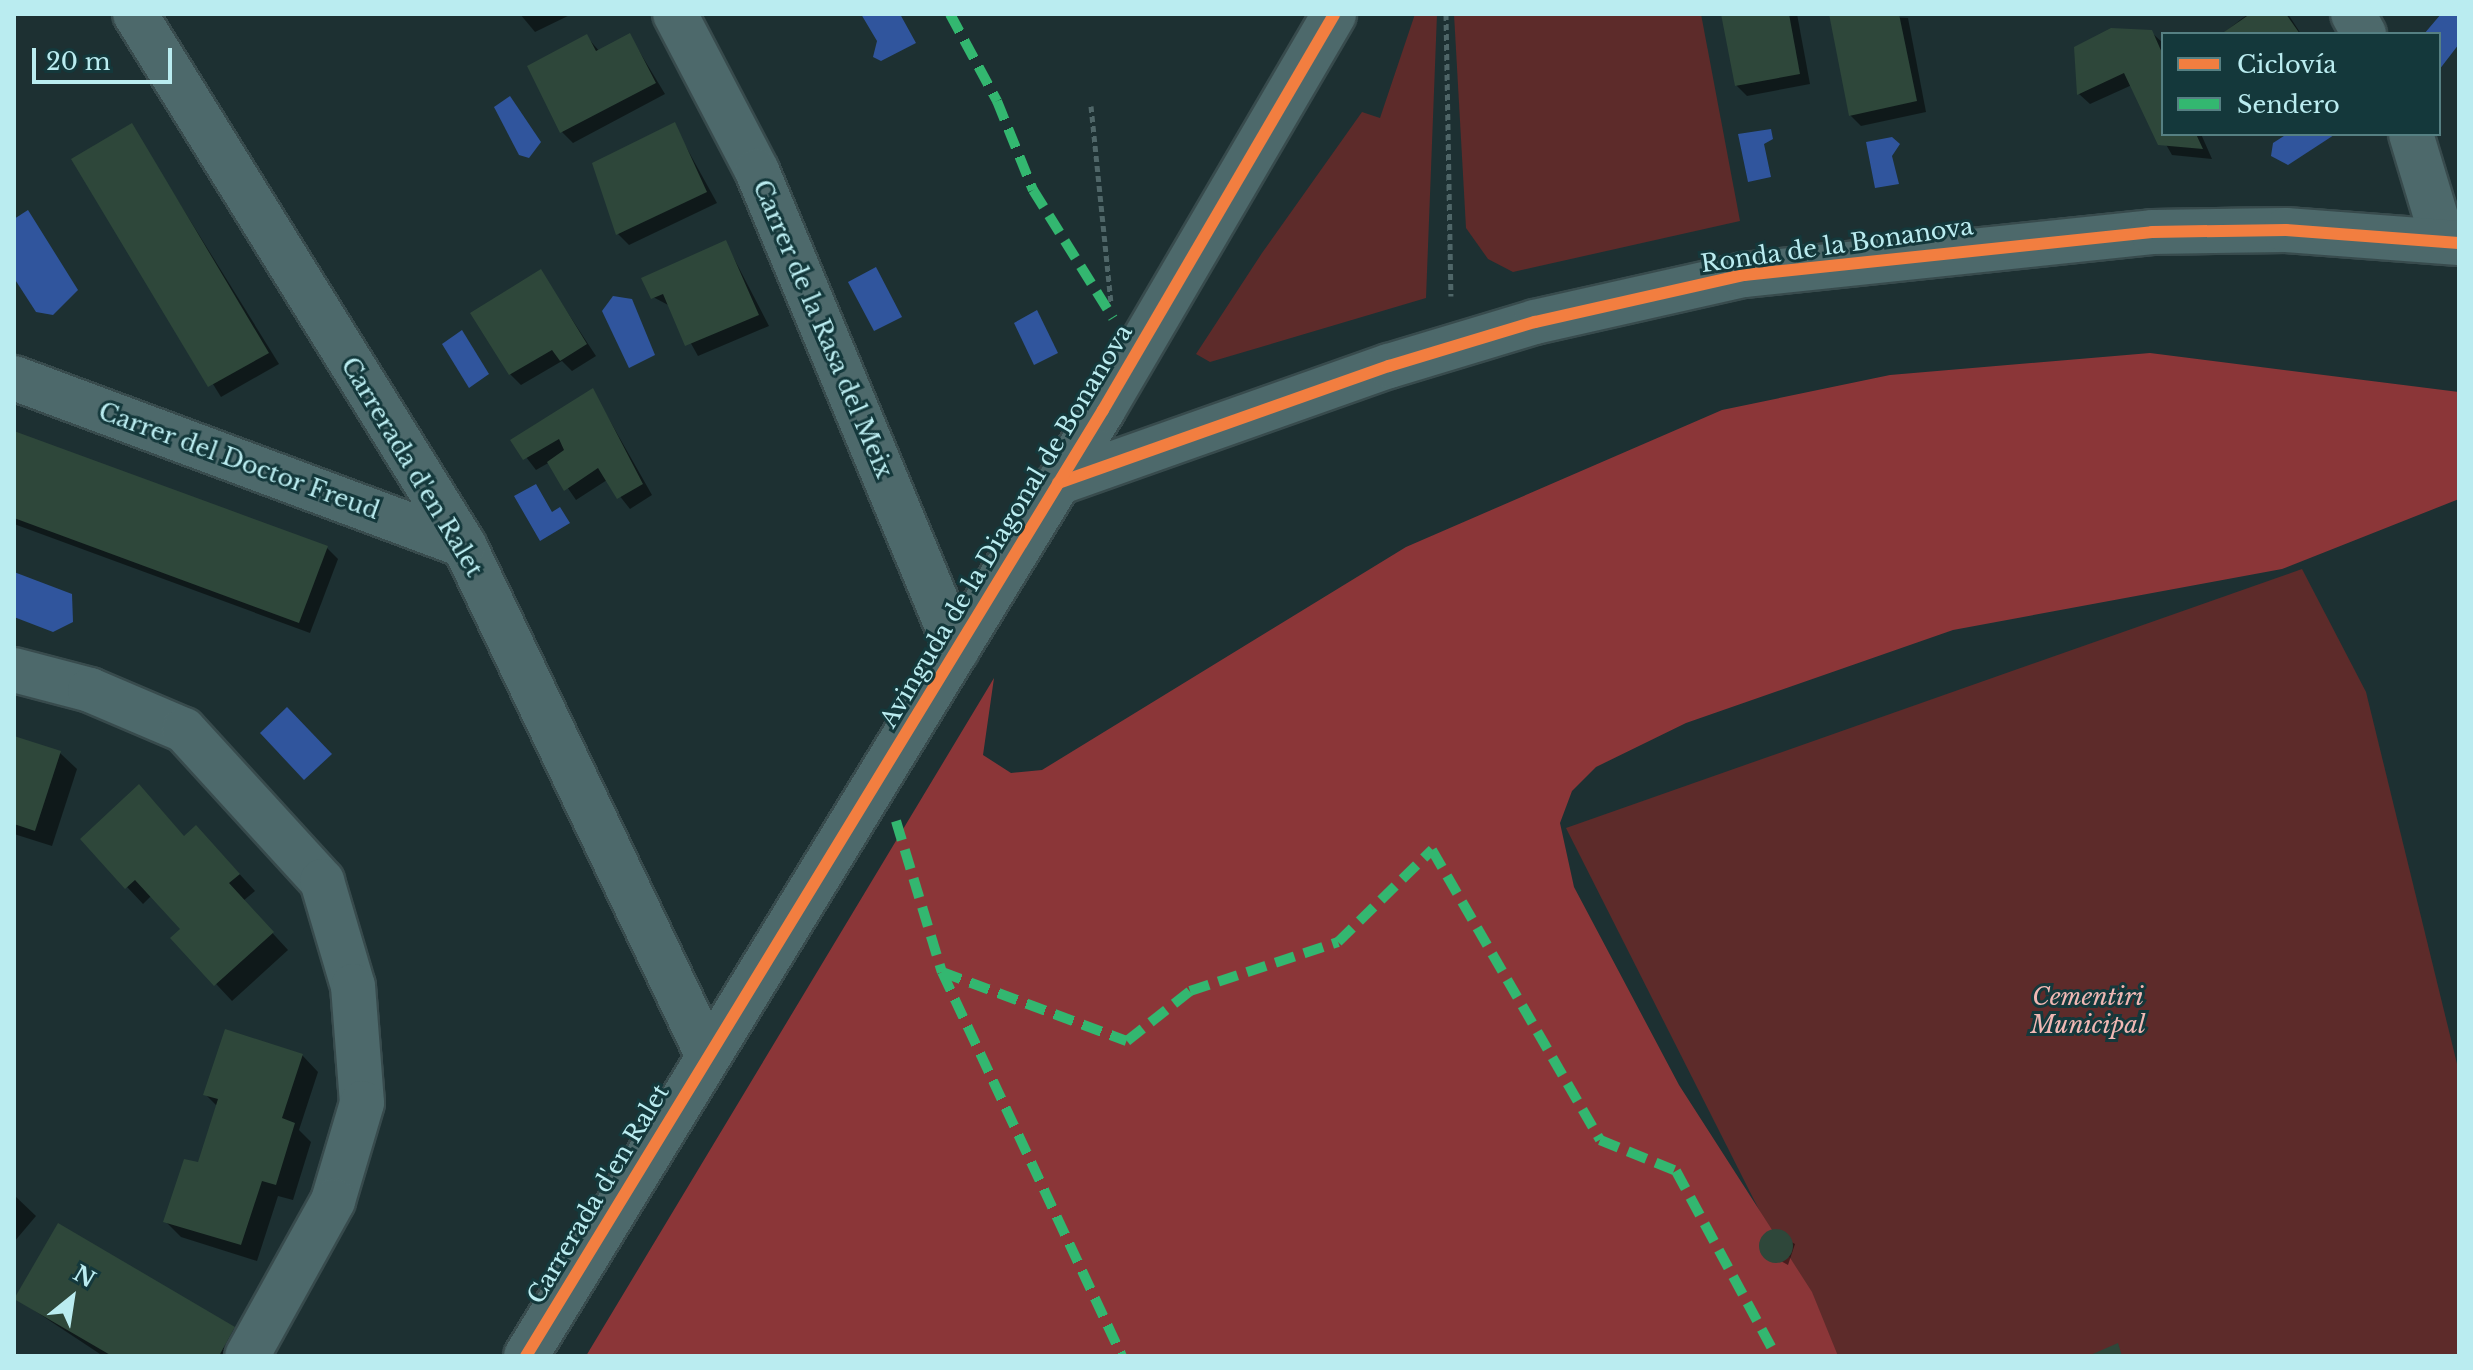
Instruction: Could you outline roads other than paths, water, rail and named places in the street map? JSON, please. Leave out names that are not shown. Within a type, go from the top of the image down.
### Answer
[{"type":"street","name":"Carrerada d'en Ralet","points":[[135,14],[464,545],[708,1056],[526,1356]]},
{"type":"street","name":"Carrer de la Rasa del Meix","points":[[675,14],[757,171],[957,650]]},
{"type":"street","name":"Avinguda de la Diagonal de Bonanova","points":[[708,1056],[1058,483],[1334,14]]},
{"type":"street","points":[[2353,14],[2363,32]]},
{"type":"street","points":[[2412,136],[2451,241]]},
{"type":"street","name":"Ronda de la Bonanova","points":[[1058,483],[1389,366],[1535,322],[1744,275],[2152,232],[2451,241]]},
{"type":"street","name":"Carrer del Doctor Freud","points":[[14,378],[464,545]]},
{"type":"street","points":[[14,670],[90,690],[184,730],[322,881],[353,986],[362,1103],[333,1201],[247,1356]]},
{"type":"water","points":[[861,14],[900,14],[916,43],[881,61],[873,57],[877,41]]},
{"type":"water","points":[[2441,14],[2459,14],[2459,44],[2441,67],[2441,32],[2426,32]]},
{"type":"water","points":[[510,96],[541,142],[529,158],[519,155],[494,107]]},
{"type":"water","points":[[1771,129],[1773,139],[1764,144],[1771,177],[1748,182],[1738,134]]},
{"type":"water","points":[[2284,136],[2332,136],[2288,165],[2271,156],[2273,143]]},
{"type":"water","points":[[1892,137],[1900,144],[1892,156],[1899,184],[1875,188],[1866,142]]},
{"type":"water","points":[[28,210],[78,290],[53,315],[36,312],[14,278],[14,219]]},
{"type":"water","points":[[876,267],[902,317],[874,331],[848,282]]},
{"type":"water","points":[[613,296],[632,299],[655,355],[629,368],[602,311]]},
{"type":"water","points":[[1037,310],[1058,353],[1034,365],[1014,323]]},
{"type":"water","points":[[462,330],[489,374],[469,388],[442,344]]},
{"type":"water","points":[[536,484],[552,512],[560,507],[570,523],[540,541],[514,496]]},
{"type":"water","points":[[14,572],[72,594],[73,622],[53,632],[14,617]]},
{"type":"water","points":[[287,707],[332,754],[304,780],[260,733]]},
{"type":"park label","name":"Cementiri Municipal","points":[[2088,1011]]}]
